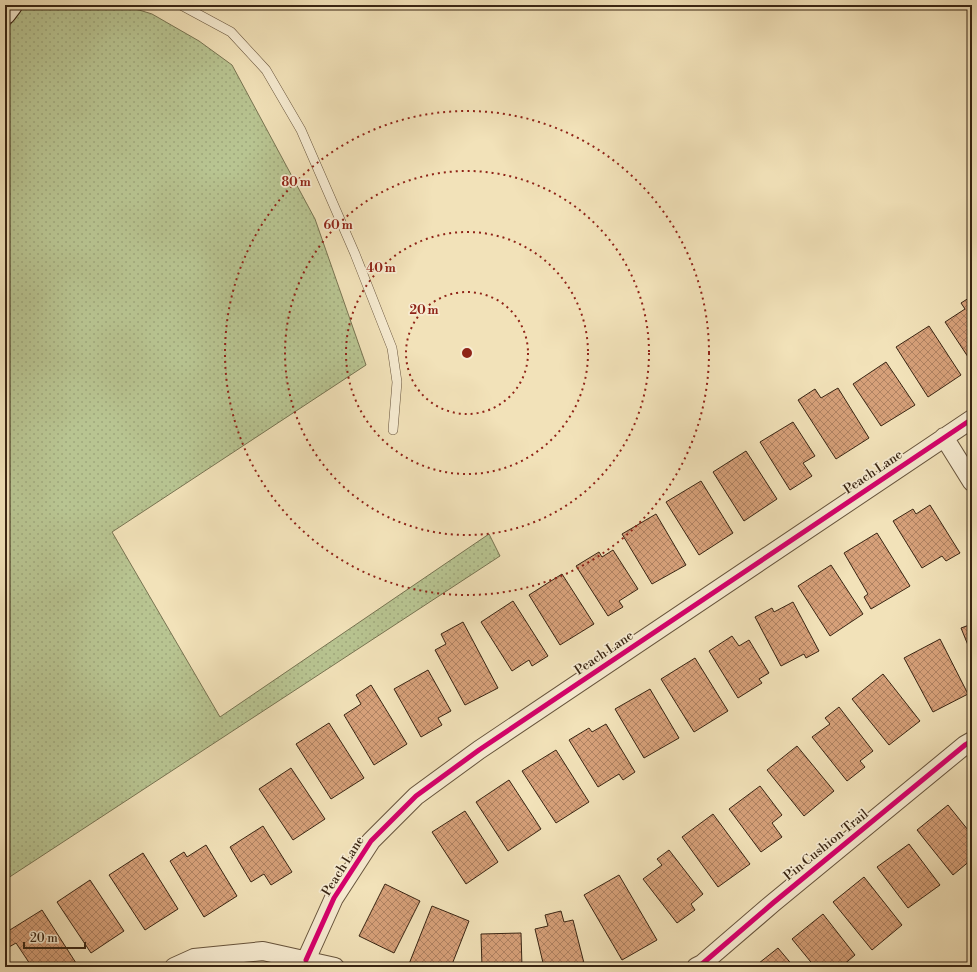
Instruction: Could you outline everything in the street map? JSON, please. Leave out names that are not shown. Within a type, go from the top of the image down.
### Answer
[{"type":"main road","points":[[5,13],[11,5]]},
{"type":"street","name":"Peach Lane","points":[[306,960],[334,898],[371,841],[416,796],[479,750],[972,419]]},
{"type":"street","points":[[944,437],[972,482]]},
{"type":"street","name":"Pin Cushion Trail","points":[[696,967],[702,964],[779,898],[959,750],[972,741]]},
{"type":"street","points":[[174,967],[194,958],[262,951],[335,967]]},
{"type":"lane","points":[[181,5],[230,32],[266,70],[301,130],[355,254],[392,348],[397,382],[393,430]]},
{"type":"green space","points":[[25,5],[123,5],[152,14],[199,41],[232,65],[315,219],[366,365],[112,532],[220,717],[489,534],[500,556],[5,880],[5,32]]},
{"type":"building","points":[[972,296],[972,363],[945,322],[965,309],[961,303]]},
{"type":"building","points":[[929,326],[961,375],[928,397],[896,347]]},
{"type":"building","points":[[886,362],[915,405],[881,426],[853,384]]},
{"type":"building","points":[[838,388],[869,438],[836,459],[798,400],[815,389],[821,398]]},
{"type":"building","points":[[793,422],[815,456],[803,463],[812,476],[790,490],[760,442]]},
{"type":"building","points":[[746,451],[777,499],[744,521],[713,472]]},
{"type":"building","points":[[701,481],[733,533],[699,555],[666,502]]},
{"type":"building","points":[[930,505],[960,553],[946,561],[942,556],[922,568],[893,521],[913,509],[916,514]]},
{"type":"building","points":[[656,514],[686,565],[652,584],[622,534]]},
{"type":"building","points":[[877,533],[910,586],[871,609],[864,597],[868,594],[844,553]]},
{"type":"building","points":[[613,550],[638,589],[619,601],[623,607],[608,616],[576,566],[599,552],[602,557]]},
{"type":"building","points":[[831,565],[863,614],[830,636],[798,586]]},
{"type":"building","points":[[562,574],[594,624],[560,645],[529,595]]},
{"type":"building","points":[[513,601],[548,656],[532,666],[529,660],[512,671],[481,622]]},
{"type":"building","points":[[793,602],[819,651],[806,658],[804,654],[781,666],[755,617],[772,608],[774,612]]},
{"type":"building","points":[[463,622],[498,688],[465,705],[435,650],[446,644],[441,634]]},
{"type":"building","points":[[972,624],[972,655],[961,628]]},
{"type":"building","points":[[732,636],[739,646],[749,640],[769,673],[759,679],[762,683],[738,698],[709,651]]},
{"type":"building","points":[[940,639],[968,694],[933,712],[904,658]]},
{"type":"building","points":[[695,658],[728,711],[694,732],[661,679]]},
{"type":"building","points":[[428,670],[451,711],[438,718],[442,725],[421,737],[394,689]]},
{"type":"building","points":[[883,674],[920,721],[889,745],[852,699]]},
{"type":"building","points":[[371,685],[407,744],[374,765],[344,715],[361,704],[356,695]]},
{"type":"building","points":[[650,689],[679,738],[644,758],[615,709]]},
{"type":"building","points":[[839,707],[873,751],[860,761],[865,767],[847,781],[812,737],[830,724],[825,718]]},
{"type":"building","points":[[329,723],[364,778],[331,799],[296,744]]},
{"type":"building","points":[[606,724],[635,772],[623,780],[619,774],[598,787],[569,740],[589,728],[592,732]]},
{"type":"building","points":[[797,746],[834,791],[804,816],[767,770]]},
{"type":"building","points":[[556,750],[589,802],[556,823],[522,771]]},
{"type":"building","points":[[291,768],[325,819],[293,840],[259,789]]},
{"type":"building","points":[[509,780],[541,829],[508,851],[476,802]]},
{"type":"building","points":[[760,786],[782,815],[772,823],[782,837],[761,852],[729,809]]},
{"type":"building","points":[[948,805],[972,835],[972,859],[953,875],[917,830]]},
{"type":"building","points":[[465,811],[498,862],[466,884],[432,832]]},
{"type":"building","points":[[713,814],[750,864],[718,887],[682,837]]},
{"type":"building","points":[[263,826],[292,872],[271,885],[264,874],[251,882],[230,847]]},
{"type":"building","points":[[909,844],[940,885],[908,908],[877,867]]},
{"type":"building","points":[[206,845],[237,896],[204,917],[170,861],[184,852],[187,857]]},
{"type":"building","points":[[669,850],[703,894],[691,904],[695,910],[677,923],[643,879],[662,865],[657,859]]},
{"type":"building","points":[[143,853],[178,909],[145,930],[109,875]]},
{"type":"building","points":[[619,875],[657,940],[622,960],[584,895]]},
{"type":"building","points":[[864,877],[902,925],[872,950],[833,902]]},
{"type":"building","points":[[90,880],[124,931],[91,953],[57,902]]},
{"type":"building","points":[[385,884],[420,901],[394,953],[359,936]]},
{"type":"building","points":[[432,906],[469,921],[451,967],[417,967],[409,964]]},
{"type":"building","points":[[42,910],[76,963],[69,967],[32,967],[16,943],[9,947],[5,941],[5,933]]},
{"type":"building","points":[[561,911],[564,922],[573,920],[585,967],[544,967],[535,929],[548,926],[545,915]]},
{"type":"building","points":[[823,914],[855,955],[841,967],[815,967],[792,939]]},
{"type":"building","points":[[521,933],[522,967],[482,967],[481,934]]},
{"type":"building","points":[[778,948],[794,967],[754,967]]},
{"type":"building","points":[[5,957],[11,967],[5,967]]},
{"type":"cycle path","points":[[306,960],[334,898],[371,841],[416,796],[479,750],[972,419]]},
{"type":"cycle path","points":[[696,967],[702,964],[773,903],[965,745],[972,741]]}]
